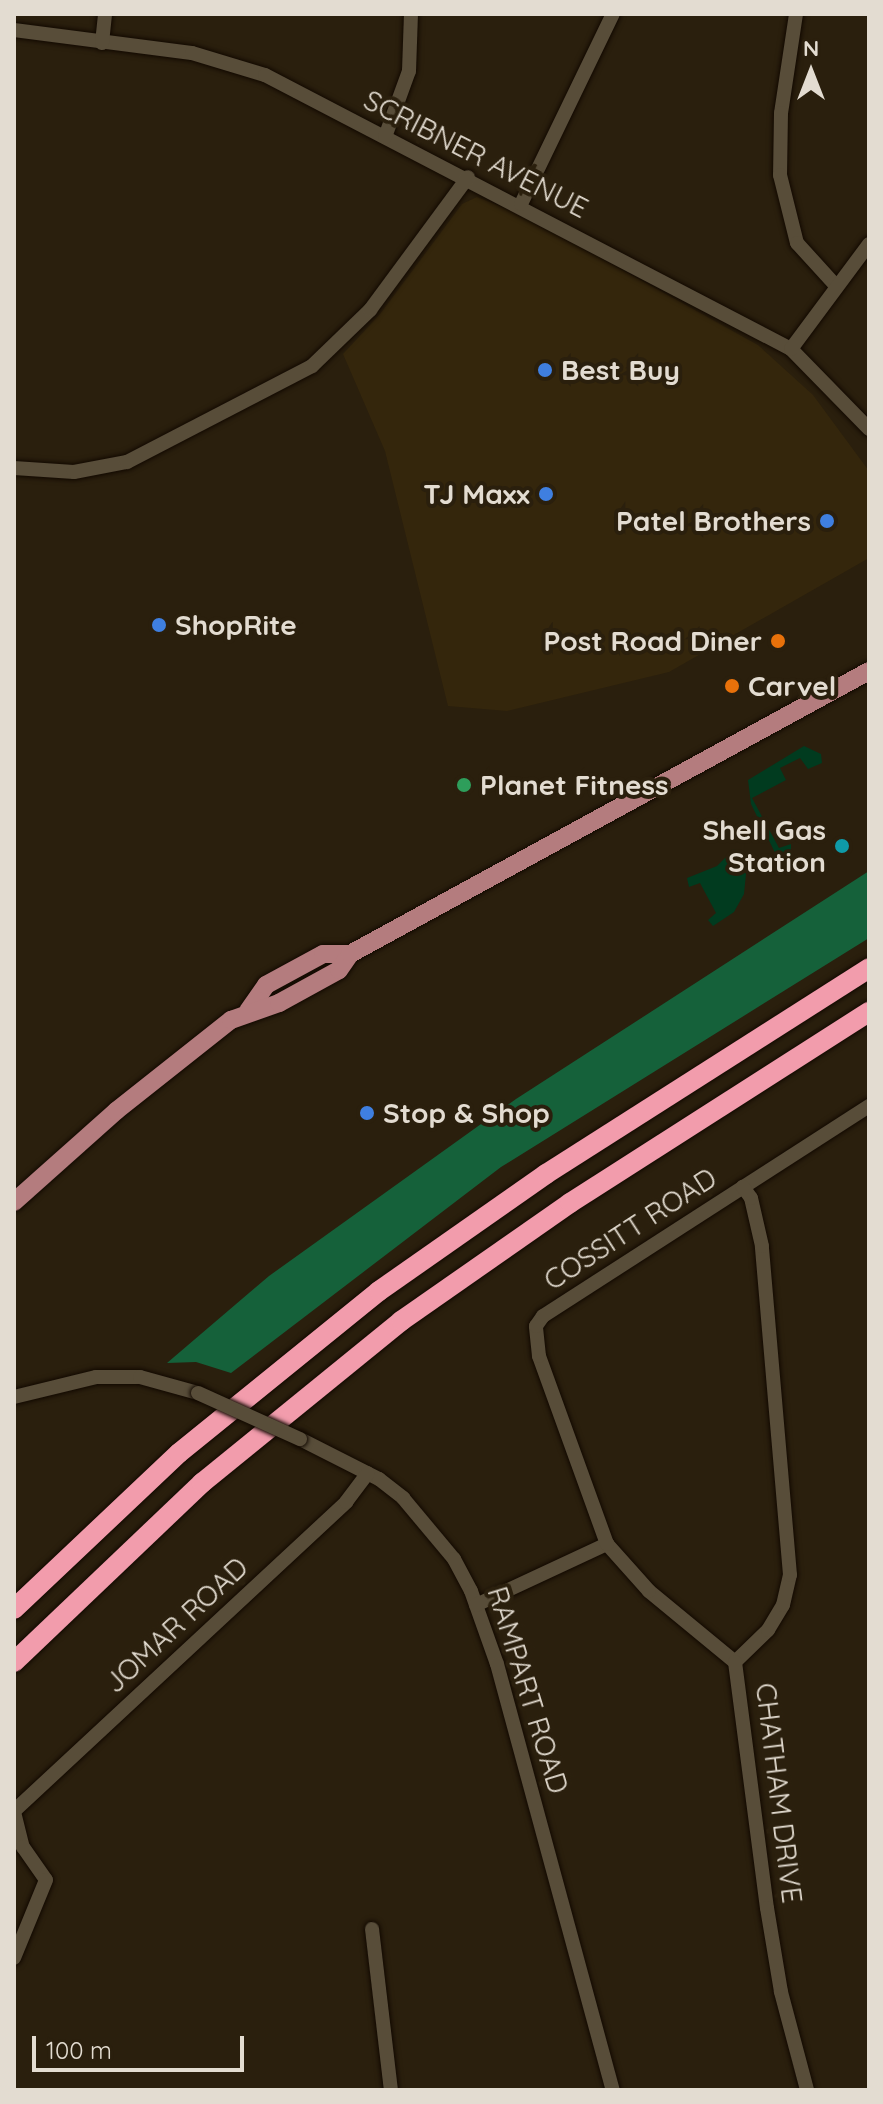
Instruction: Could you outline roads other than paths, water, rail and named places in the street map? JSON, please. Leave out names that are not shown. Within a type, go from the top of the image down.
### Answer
[{"type":"highway","points":[[14,1609],[179,1453],[379,1291],[546,1174],[869,968]]},
{"type":"highway","points":[[14,1662],[202,1483],[401,1321],[570,1203],[869,1012]]},
{"type":"main road","points":[[14,1202],[173,1063],[248,1011],[266,985],[323,954],[350,954],[869,671]]},
{"type":"main road","points":[[843,685],[869,683]]},
{"type":"street","points":[[102,43],[105,14]]},
{"type":"street","points":[[385,137],[409,71],[411,14]]},
{"type":"street","points":[[521,204],[613,14]]},
{"type":"street","points":[[796,14],[781,113],[780,175],[797,243],[837,287]]},
{"type":"street","name":"SCRIBNER AVENUE","points":[[14,30],[181,51],[238,64],[521,204],[791,349],[869,429]]},
{"type":"street","points":[[14,468],[74,472],[127,462],[312,366],[370,310],[468,177]]},
{"type":"street","points":[[791,349],[869,244]]},
{"type":"street","name":"COSSITT ROAD","points":[[735,1662],[649,1591],[607,1544],[539,1356],[536,1326],[543,1316],[869,1106]]},
{"type":"street","name":"CHATHAM DRIVE","points":[[743,1187],[751,1198],[762,1246],[790,1575],[783,1605],[768,1630],[735,1662],[771,1936],[807,2090]]},
{"type":"street","name":"RAMPART ROAD","points":[[14,1397],[96,1377],[140,1377],[198,1393],[368,1473],[403,1498],[434,1533],[476,1605],[497,1664],[613,2090]]},
{"type":"street","name":"JOMAR ROAD","points":[[14,1812],[346,1502],[368,1473]]},
{"type":"street","points":[[476,1605],[607,1544]]},
{"type":"street","points":[[14,1812],[23,1847],[46,1880],[14,1958]]},
{"type":"street","points":[[372,1929],[391,2090]]},
{"type":"place","name":"Best Buy","points":[[545,370]]},
{"type":"place","name":"TJ Maxx","points":[[546,494]]},
{"type":"place","name":"Patel Brothers","points":[[827,521]]},
{"type":"place","name":"ShopRite","points":[[159,625]]},
{"type":"place","name":"Post Road Diner","points":[[778,641]]},
{"type":"place","name":"Carvel","points":[[732,686]]},
{"type":"place","name":"Planet Fitness","points":[[464,785]]},
{"type":"place","name":"Shell Gas Station","points":[[842,846]]},
{"type":"place","name":"Stop & Shop","points":[[367,1113]]}]
